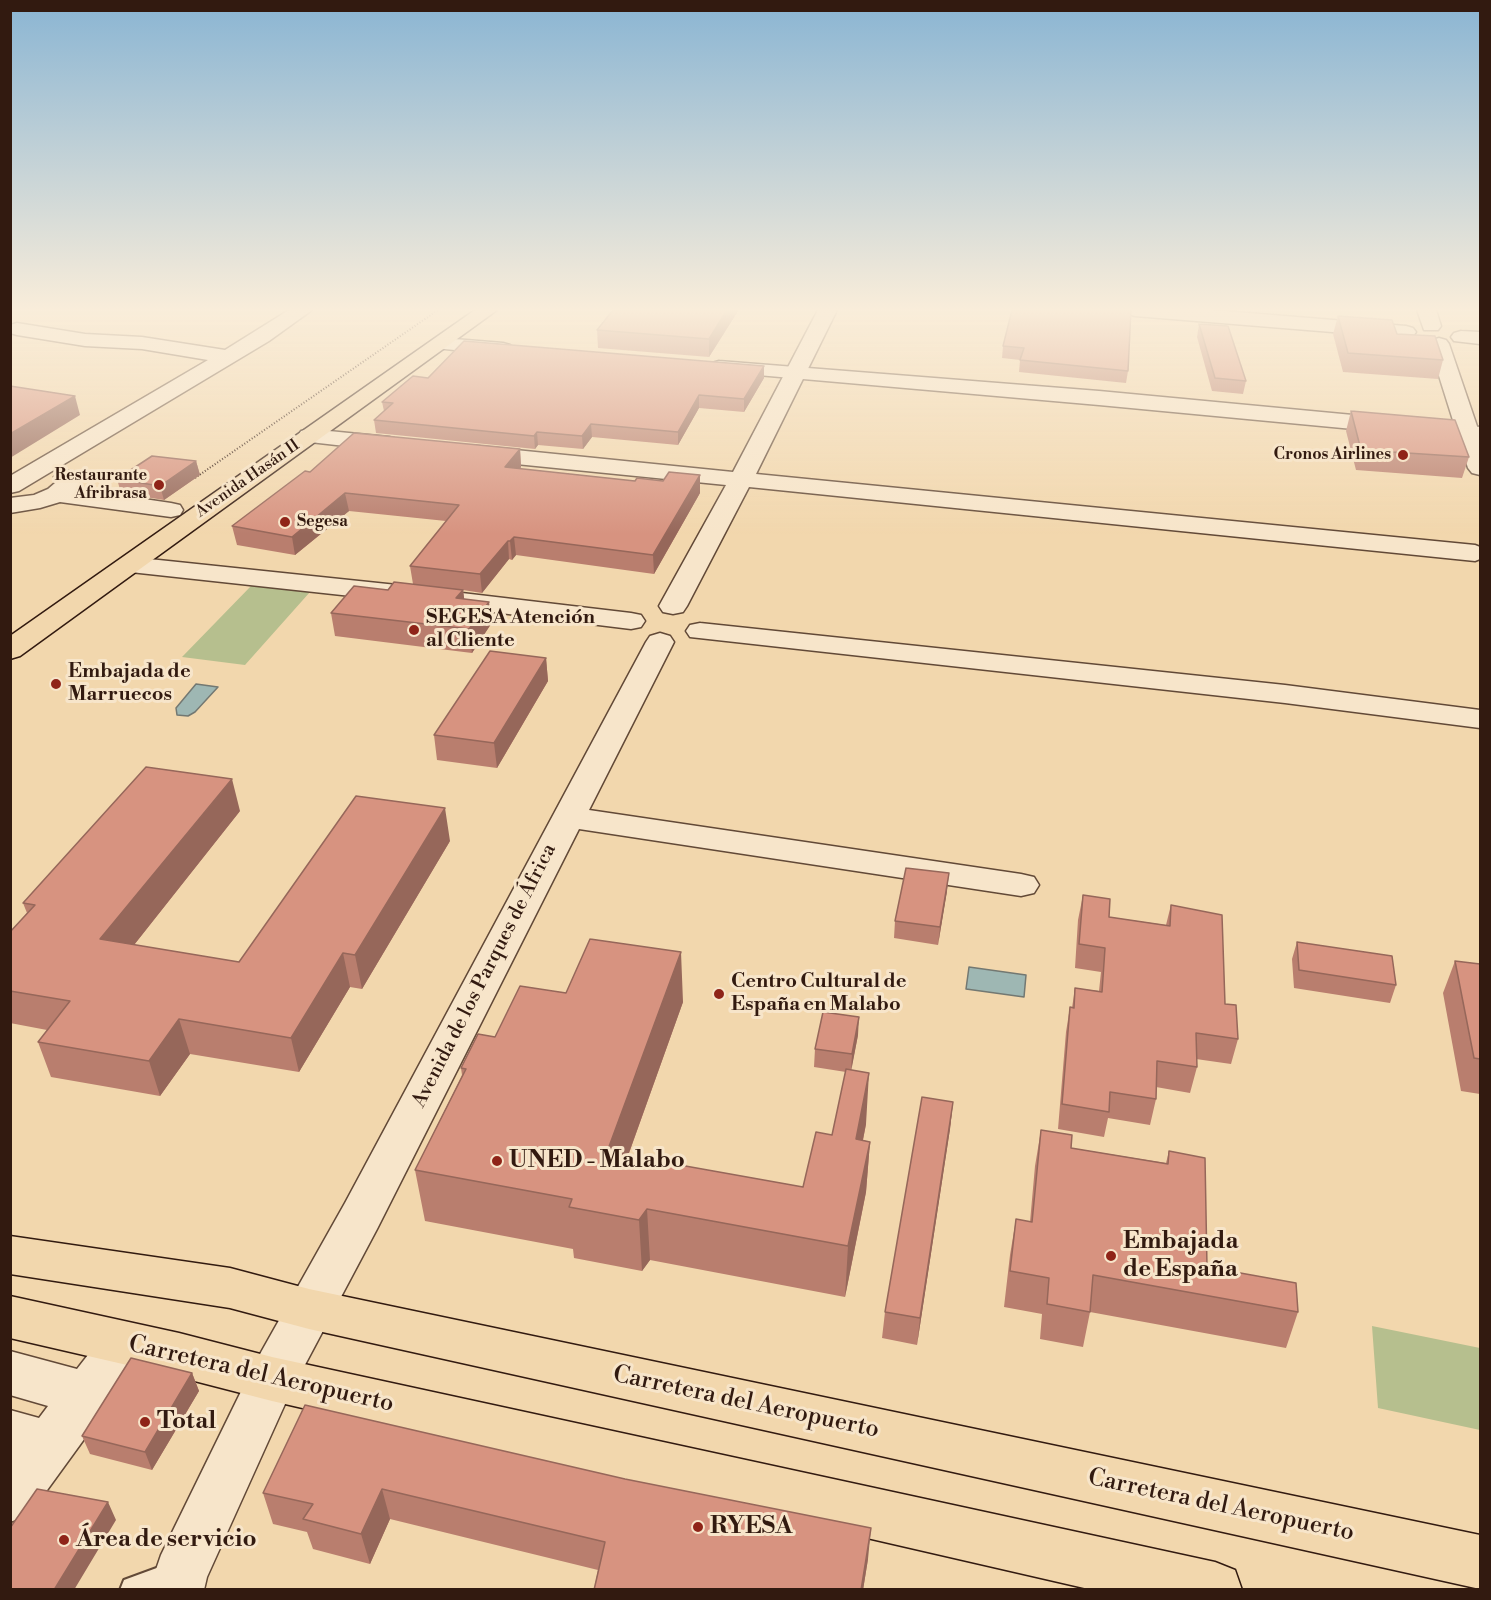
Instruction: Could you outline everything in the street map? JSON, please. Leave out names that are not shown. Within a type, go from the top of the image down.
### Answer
[{"type":"main road","name":"Avenida Hasán II","points":[[10,623],[352,385]]},
{"type":"main road","name":"Avenida Hasán II","points":[[10,650],[383,385]]},
{"type":"main road","name":"Carretera del Aeropuerto","points":[[10,1256],[230,1288],[309,1309],[1480,1562]]},
{"type":"main road","name":"Carretera del Aeropuerto","points":[[10,1317],[272,1379],[1215,1590]]},
{"type":"street","points":[[10,486],[181,385]]},
{"type":"street","points":[[673,606],[790,385]]},
{"type":"street","points":[[928,385],[1475,433]]},
{"type":"street","points":[[1455,385],[1475,433],[1480,468]]},
{"type":"street","points":[[309,436],[415,447]]},
{"type":"street","points":[[451,450],[1479,552]]},
{"type":"street","points":[[10,506],[40,501],[64,490],[67,480],[60,472],[43,466]]},
{"type":"street","points":[[57,494],[171,510]]},
{"type":"street","points":[[130,565],[366,589],[684,640],[700,631],[1285,694],[1480,719]]},
{"type":"street","points":[[645,632],[643,610],[657,606],[688,609],[699,615],[703,623],[700,631]]},
{"type":"street","name":"Avenida de los Parques de África","points":[[163,1584],[361,1216],[567,817],[645,632]]},
{"type":"street","points":[[567,817],[1022,885]]},
{"type":"street","points":[[11,1495],[30,1439],[87,1395],[126,1343]]},
{"type":"street","points":[[10,1373],[87,1395]]},
{"type":"path","points":[[192,480],[330,385]]},
{"type":"green space","points":[[251,586],[310,592],[245,665],[182,657]]},
{"type":"green space","points":[[1372,1326],[1480,1348],[1480,1430],[1378,1408]]},
{"type":"water","points":[[196,684],[218,687],[195,712],[188,716],[177,715],[176,708]]},
{"type":"water","points":[[969,967],[1026,975],[1024,997],[966,989]]},
{"type":"building","points":[[403,385],[753,385],[744,399],[699,395],[678,432],[591,424],[582,436],[537,432],[534,436],[374,420],[393,403],[382,402]]},
{"type":"building","points":[[10,386],[75,396],[10,434]]},
{"type":"building","points":[[1351,411],[1455,420],[1469,457],[1361,450]]},
{"type":"building","points":[[354,433],[520,449],[505,467],[635,481],[637,478],[663,481],[669,472],[700,475],[653,555],[514,537],[480,574],[410,566],[459,505],[345,493],[292,537],[232,526],[305,471],[310,472]]},
{"type":"building","points":[[152,456],[196,461],[160,486],[117,479]]},
{"type":"building","points":[[394,582],[463,590],[456,598],[489,602],[469,629],[331,613],[354,586],[388,590]]},
{"type":"building","points":[[490,651],[546,658],[494,743],[434,735]]},
{"type":"building","points":[[146,767],[232,779],[100,939],[239,962],[356,796],[445,808],[355,955],[343,953],[291,1038],[179,1019],[149,1061],[38,1042],[70,1001],[10,991],[10,932],[35,905],[23,903]]},
{"type":"building","points":[[906,868],[949,873],[940,927],[895,921]]},
{"type":"building","points":[[1083,895],[1110,899],[1109,917],[1170,926],[1171,905],[1222,915],[1225,1004],[1236,1005],[1238,1039],[1196,1033],[1197,1067],[1157,1061],[1156,1099],[1110,1092],[1109,1112],[1062,1104],[1070,1007],[1074,1008],[1075,988],[1102,992],[1105,948],[1079,944]]},
{"type":"building","points":[[590,939],[681,952],[607,1152],[803,1187],[816,1132],[832,1135],[846,1069],[869,1073],[856,1139],[870,1142],[848,1246],[647,1209],[639,1220],[569,1207],[572,1199],[415,1170],[466,1069],[461,1068],[478,1034],[495,1037],[520,986],[566,993]]},
{"type":"building","points":[[1297,942],[1392,956],[1396,985],[1299,970]]},
{"type":"building","points":[[1455,961],[1480,964],[1480,1059],[1474,1058]]},
{"type":"building","points":[[823,1012],[859,1017],[852,1054],[815,1049]]},
{"type":"building","points":[[922,1097],[953,1102],[920,1318],[885,1312]]},
{"type":"building","points":[[1041,1130],[1072,1135],[1071,1148],[1168,1164],[1169,1151],[1205,1158],[1207,1267],[1296,1283],[1298,1312],[1093,1275],[1090,1312],[1047,1304],[1049,1278],[1010,1271],[1016,1219],[1032,1222]]},
{"type":"building","name":"Total","points":[[131,1358],[192,1373],[145,1452],[82,1436]]},
{"type":"building","points":[[305,1405],[625,1479],[871,1528],[861,1590],[594,1590],[605,1542],[382,1489],[361,1534],[303,1519],[313,1504],[263,1493]]},
{"type":"building","name":"Área de servicio","points":[[37,1489],[108,1502],[54,1590],[10,1590],[10,1528]]},
{"type":"place","name":"Cronos Airlines","points":[[1403,455]]},
{"type":"place","name":"Restaurante Afribrasa","points":[[159,485]]},
{"type":"place","name":"Segesa","points":[[285,522]]},
{"type":"place","name":"SEGESA Atención al Cliente","points":[[414,630]]},
{"type":"place","name":"Embajada de Marruecos","points":[[56,684]]},
{"type":"place","name":"Centro Cultural de España en Malabo","points":[[719,994]]},
{"type":"place","name":"UNED - Malabo","points":[[497,1161]]},
{"type":"place","name":"Embajada de España","points":[[1111,1256]]},
{"type":"place","name":"Total","points":[[145,1422]]},
{"type":"place","name":"RYESA","points":[[698,1527]]},
{"type":"place","name":"Área de servicio","points":[[64,1540]]}]
